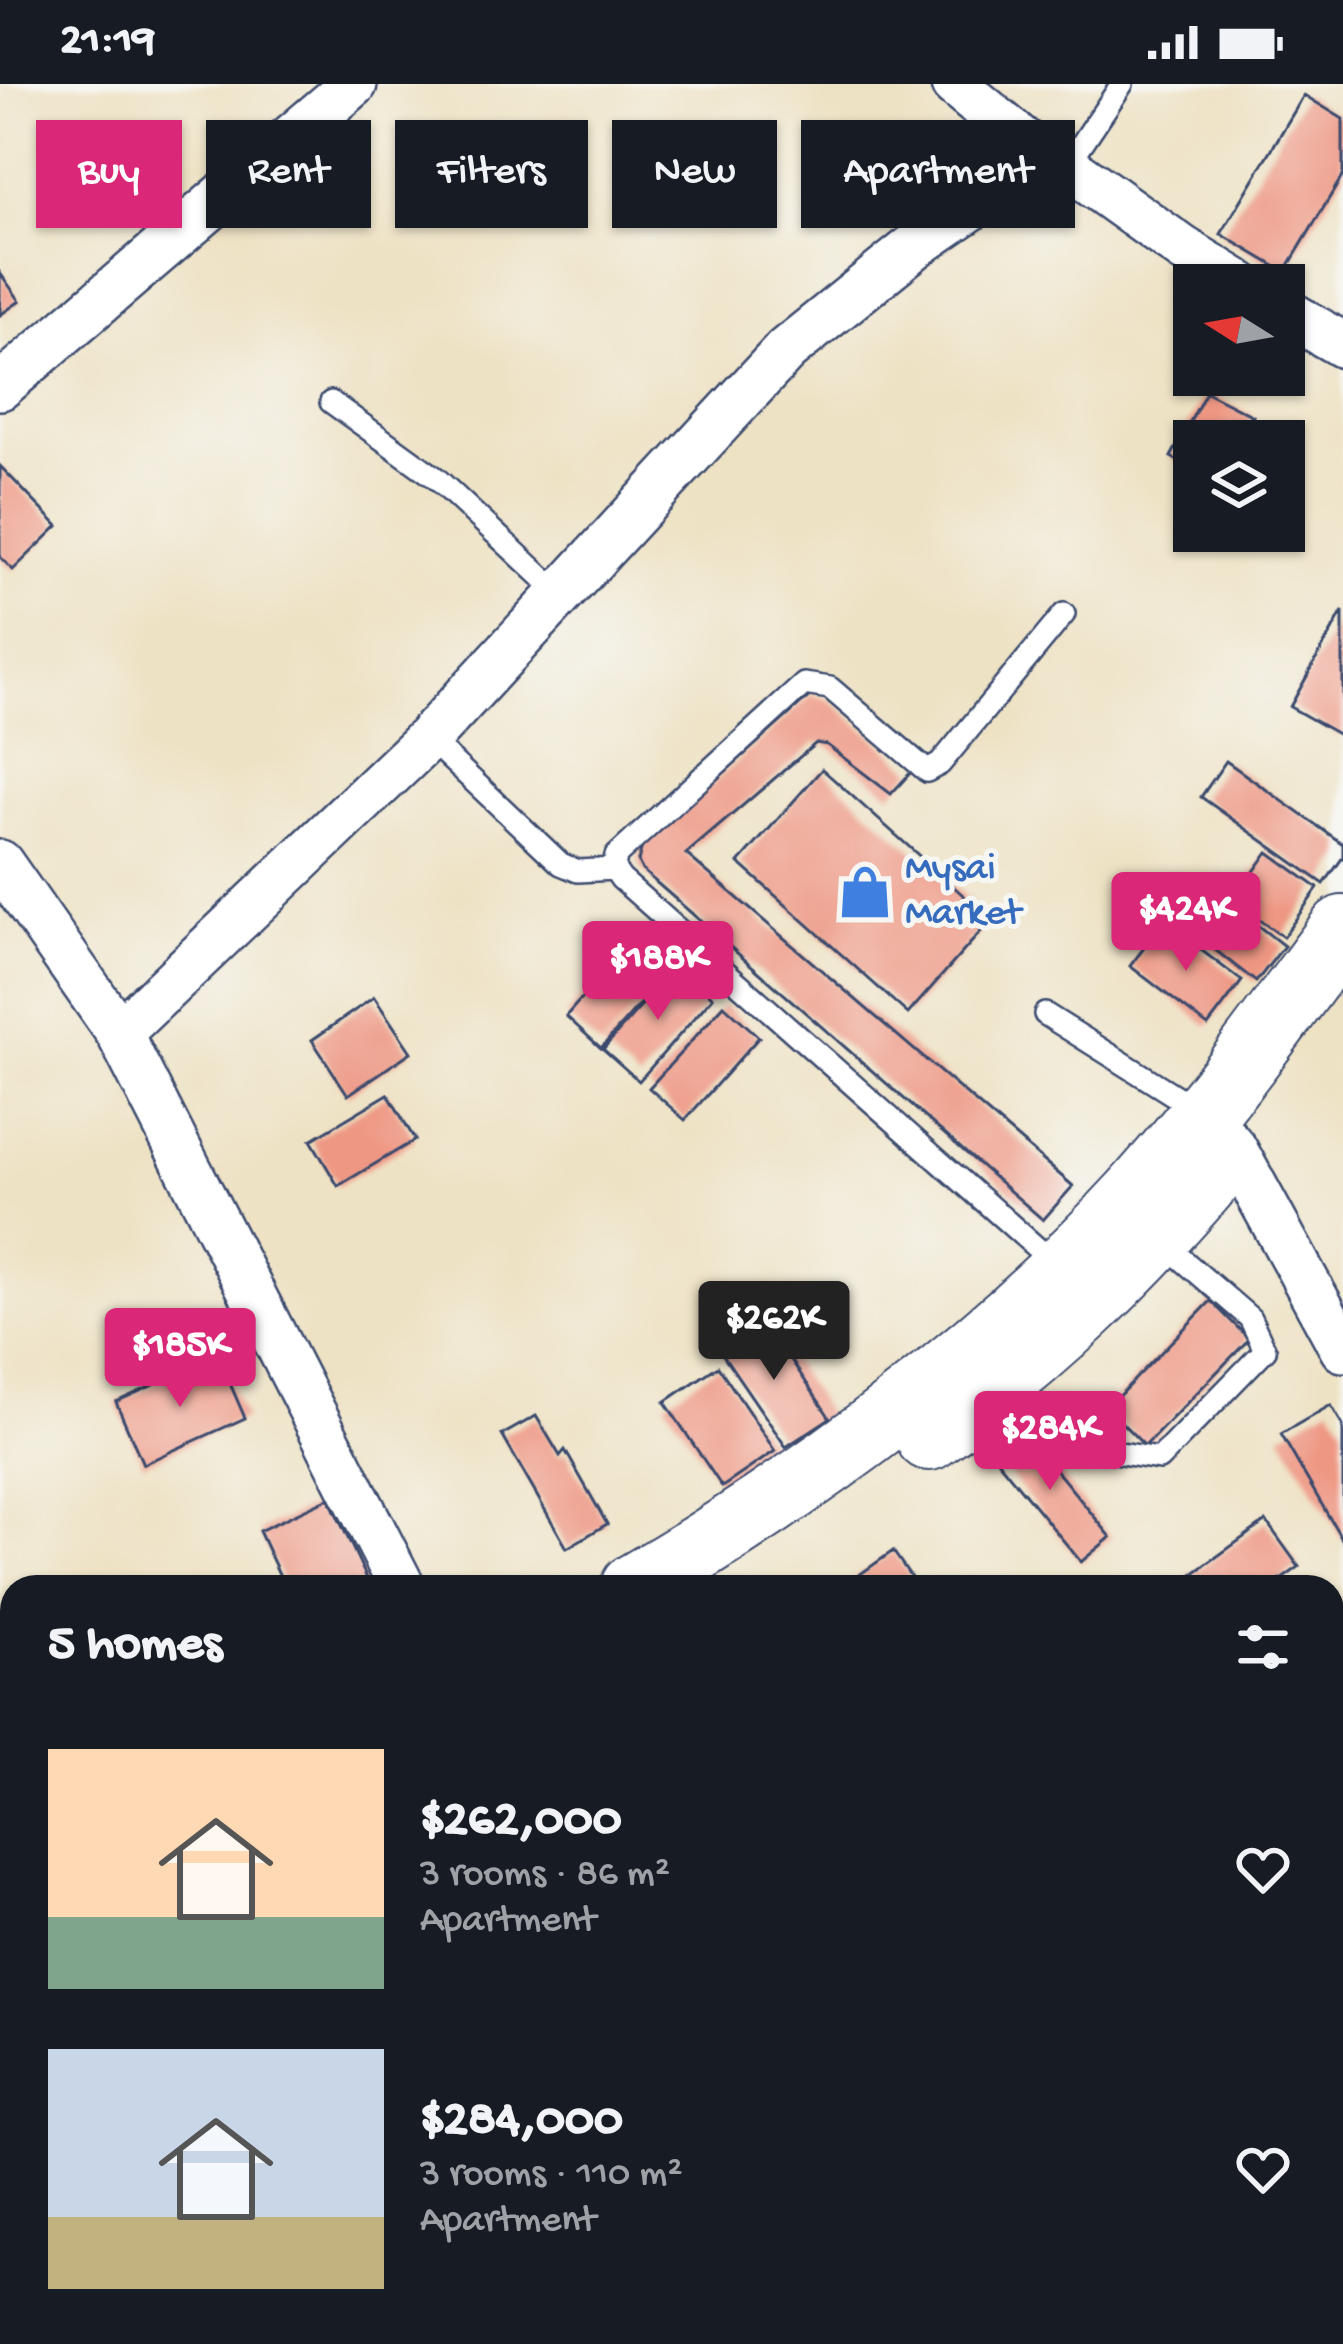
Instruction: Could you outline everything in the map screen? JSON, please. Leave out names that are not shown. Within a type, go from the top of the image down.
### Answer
[{"type":"highway","points":[[732,1575],[1005,1383],[1158,1238],[1343,929]]},
{"type":"highway","points":[[653,1575],[788,1491],[970,1352],[1133,1197],[1219,1132],[1343,1004]]},
{"type":"street","points":[[0,388],[354,84]]},
{"type":"street","points":[[954,84],[1000,120]]},
{"type":"street","points":[[1075,176],[1208,264]]},
{"type":"street","points":[[119,1033],[428,738],[786,350],[941,228]]},
{"type":"street","points":[[1305,323],[1343,345]]},
{"type":"street","points":[[0,863],[119,1033],[395,1575]]},
{"type":"street","points":[[1219,1132],[1343,1349]]},
{"type":"lane","points":[[1075,142],[1122,84]]},
{"type":"lane","points":[[332,402],[436,478],[560,595]]},
{"type":"lane","points":[[1061,1270],[614,869],[616,856],[805,684],[830,688],[927,771],[940,764],[1064,614]]},
{"type":"lane","points":[[428,738],[561,864],[578,871],[614,869]]},
{"type":"lane","points":[[1045,1014],[1219,1132]]},
{"type":"lane","points":[[1005,1383],[1108,1450],[1160,1459],[1265,1350],[1250,1318],[1158,1238]]},
{"type":"building","points":[[1304,95],[1343,119],[1343,175],[1290,264],[1272,264],[1221,234]]},
{"type":"building","points":[[0,273],[20,301],[0,315]]},
{"type":"building","points":[[1204,396],[1214,396],[1253,416],[1251,420],[1191,420]]},
{"type":"building","points":[[0,466],[58,526],[13,570],[0,557]]},
{"type":"building","points":[[1343,611],[1343,737],[1290,707]]},
{"type":"building","points":[[812,694],[830,700],[913,770],[891,794],[827,745],[816,743],[686,854],[1073,1186],[1043,1220],[642,870],[638,861],[642,846]]},
{"type":"building","points":[[1226,761],[1343,844],[1343,857],[1324,884],[1201,797]]},
{"type":"building","name":"Mysai Market","points":[[822,769],[991,920],[908,1014],[739,863]]},
{"type":"building","points":[[1268,852],[1318,888],[1283,937],[1233,901]]},
{"type":"building","points":[[1210,888],[1284,946],[1256,982],[1182,924]]},
{"type":"building","points":[[1164,922],[1242,981],[1208,1026],[1130,966]]},
{"type":"building","points":[[640,932],[676,964],[601,1048],[566,1016]]},
{"type":"building","points":[[678,965],[713,997],[639,1081],[603,1049]]},
{"type":"building","points":[[374,997],[411,1052],[348,1095],[312,1040]]},
{"type":"building","points":[[724,1005],[759,1037],[685,1120],[649,1088]]},
{"type":"building","points":[[388,1094],[415,1140],[338,1186],[311,1140]]},
{"type":"building","points":[[1211,1301],[1249,1339],[1145,1446],[1107,1408]]},
{"type":"building","points":[[763,1318],[830,1418],[786,1447],[719,1349]]},
{"type":"building","points":[[218,1356],[245,1418],[143,1464],[116,1402]]},
{"type":"building","points":[[718,1366],[775,1451],[722,1487],[665,1402]]},
{"type":"building","points":[[1331,1405],[1343,1426],[1343,1541],[1281,1434]]},
{"type":"building","points":[[536,1416],[560,1456],[565,1450],[607,1524],[567,1548],[502,1435]]},
{"type":"building","points":[[1018,1424],[1111,1537],[1081,1562],[988,1449]]},
{"type":"building","points":[[329,1498],[365,1575],[279,1575],[259,1531]]},
{"type":"building","points":[[1266,1521],[1299,1567],[1288,1575],[1192,1575]]},
{"type":"building","points":[[893,1551],[910,1575],[859,1575]]},
{"type":"place","name":"Mysai Market","points":[[865,892]]}]
